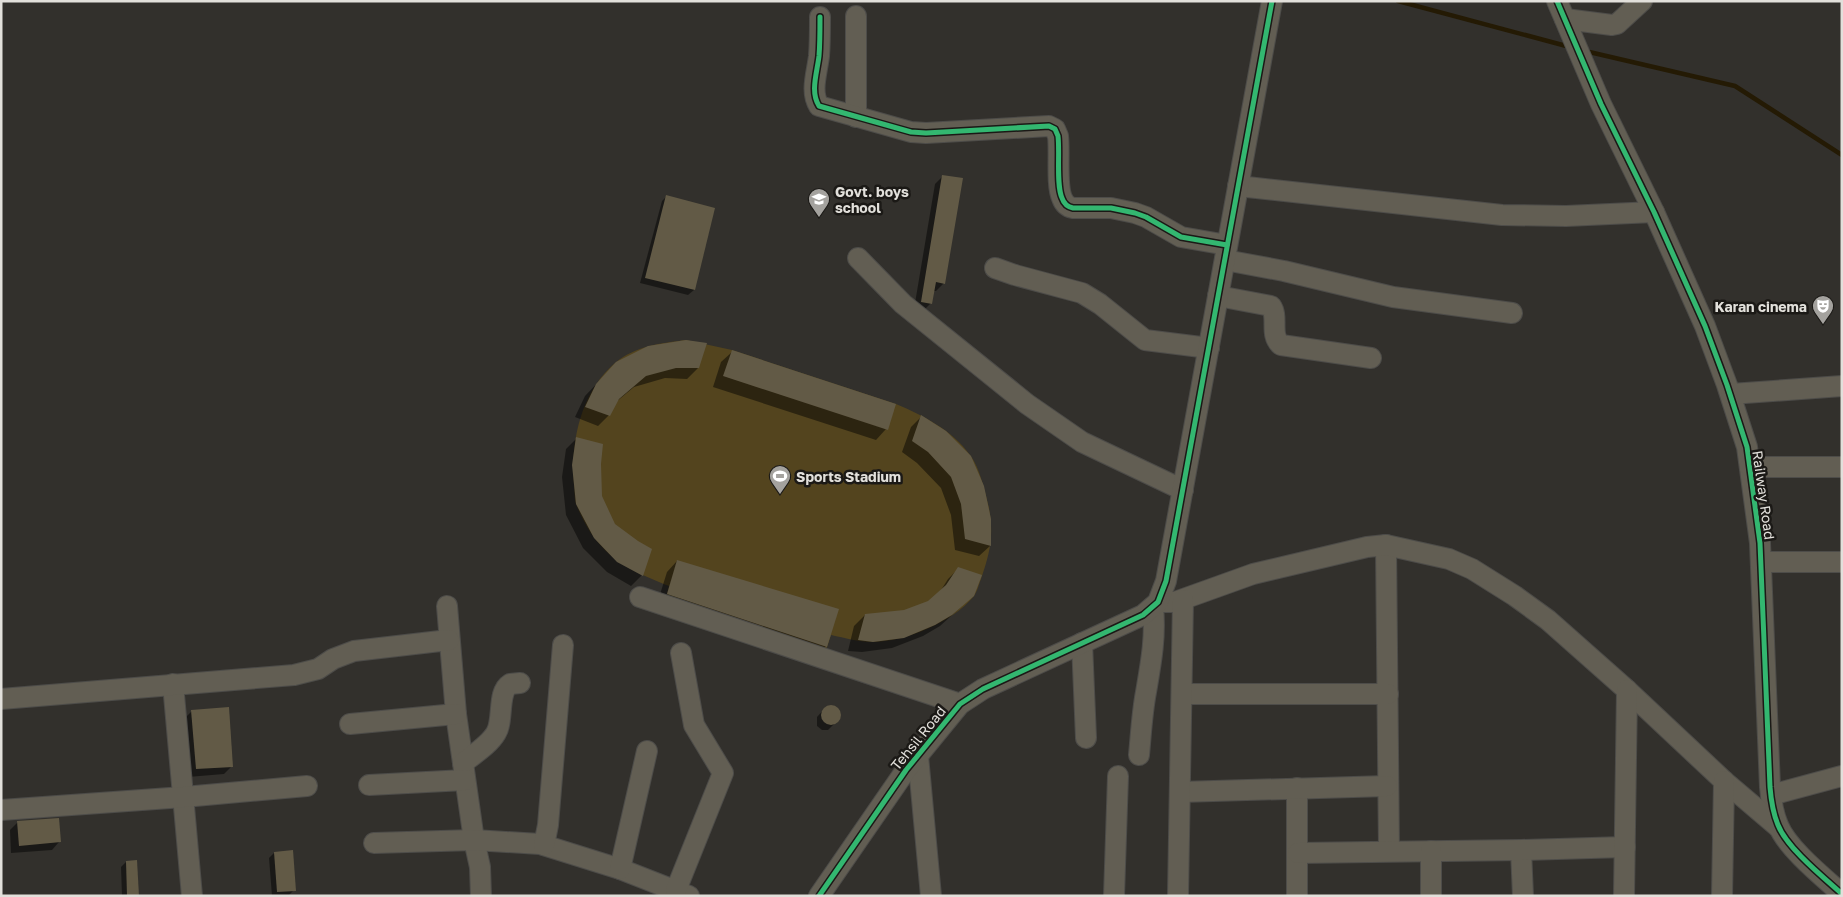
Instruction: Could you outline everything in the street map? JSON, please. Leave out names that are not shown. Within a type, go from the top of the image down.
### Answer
[{"type":"street","points":[[1139,755],[1146,694],[1153,655],[1155,604],[1166,582],[1272,1]]},
{"type":"street","points":[[1564,16],[1603,26],[1612,25],[1617,24],[1642,1]]},
{"type":"street","points":[[856,16],[856,117]]},
{"type":"street","name":"Railway Road","points":[[1564,16],[1602,104],[1654,212],[1705,326],[1731,394],[1747,447],[1756,504],[1761,562],[1773,813],[1778,827],[1804,858],[1842,894]]},
{"type":"street","points":[[820,17],[819,55],[814,92],[815,100],[819,106],[826,110],[897,129],[926,132],[1050,126],[1055,129],[1058,136],[1060,189],[1062,198],[1067,206],[1073,208],[1111,208],[1135,213],[1146,217],[1181,237],[1284,271],[1393,297],[1512,313]]},
{"type":"street","points":[[1238,186],[1502,215],[1566,216],[1654,212]]},
{"type":"street","points":[[858,258],[903,304],[1027,404],[1082,442],[1183,490]]},
{"type":"street","points":[[995,268],[1015,276],[1082,293],[1100,304],[1145,340],[1209,348]]},
{"type":"street","points":[[1218,296],[1271,306],[1275,314],[1275,336],[1277,342],[1281,344],[1371,358]]},
{"type":"street","points":[[1731,394],[1842,386]]},
{"type":"street","points":[[1750,466],[1842,467]]},
{"type":"street","points":[[1155,604],[1183,600],[1253,574],[1331,555],[1386,545],[1450,559],[1497,584],[1548,620],[1627,690],[1724,781],[1778,827]]},
{"type":"street","points":[[1386,545],[1389,851]]},
{"type":"street","points":[[1761,562],[1842,562]]},
{"type":"street","points":[[640,597],[960,704]]},
{"type":"street","points":[[1178,896],[1183,600]]},
{"type":"street","name":"Tehsil Road","points":[[819,896],[883,801],[960,704],[983,689],[1143,615],[1155,604]]},
{"type":"street","points":[[447,606],[456,714],[474,840],[480,867],[481,896]]},
{"type":"street","points":[[1,699],[301,674],[318,669],[333,659],[354,651],[449,640]]},
{"type":"street","points":[[1082,643],[1086,738]]},
{"type":"street","points":[[544,845],[548,825],[563,645]]},
{"type":"street","points":[[374,844],[474,840],[544,845],[620,869],[682,893],[723,773],[694,725],[681,653]]},
{"type":"street","points":[[370,785],[464,772],[495,734],[500,721],[504,691],[510,684],[520,683]]},
{"type":"street","points":[[173,684],[192,896]]},
{"type":"street","points":[[1624,896],[1627,690]]},
{"type":"street","points":[[1182,694],[1388,694]]},
{"type":"street","points":[[350,724],[456,714]]},
{"type":"street","points":[[620,869],[648,751]]},
{"type":"street","points":[[918,756],[931,896]]},
{"type":"street","points":[[1114,896],[1118,776]]},
{"type":"street","points":[[1771,795],[1842,776]]},
{"type":"street","points":[[1722,896],[1724,781]]},
{"type":"street","points":[[1,810],[307,786]]},
{"type":"street","points":[[1180,792],[1387,786]]},
{"type":"street","points":[[1297,788],[1298,896]]},
{"type":"street","points":[[1298,853],[1625,847]]},
{"type":"street","points":[[1522,850],[1523,896]]},
{"type":"street","points":[[1431,851],[1431,896]]},
{"type":"shaded area","name":"Sports Stadium","points":[[686,340],[732,350],[896,404],[927,419],[955,438],[974,460],[989,508],[991,536],[989,552],[974,596],[954,614],[928,629],[899,638],[872,642],[857,641],[831,635],[826,650],[665,601],[669,586],[638,573],[609,554],[589,530],[575,502],[574,452],[580,419],[586,403],[603,375],[623,357],[640,349],[658,344]]},
{"type":"building","points":[[942,175],[963,178],[945,284],[936,282],[932,304],[921,302]]},
{"type":"building","points":[[666,195],[715,208],[695,290],[645,278]]},
{"type":"building","points":[[686,340],[707,343],[699,368],[676,368],[646,376],[619,399],[610,416],[585,407],[596,384],[616,362],[648,346]]},
{"type":"building","points":[[732,350],[896,404],[888,430],[723,376]]},
{"type":"building","points":[[921,415],[946,431],[971,456],[984,486],[991,519],[991,546],[965,539],[961,504],[951,477],[928,452],[912,441]]},
{"type":"building","points":[[576,437],[603,444],[601,464],[602,496],[615,524],[652,549],[643,576],[617,562],[594,538],[576,504],[572,465]]},
{"type":"building","points":[[677,560],[839,609],[827,647],[667,594]]},
{"type":"building","points":[[958,567],[982,575],[974,596],[952,615],[935,625],[904,638],[873,642],[858,640],[865,614],[904,610],[928,601],[946,585]]},
{"type":"building","points":[[831,705],[838,708],[841,715],[838,722],[831,725],[824,722],[821,715],[824,708]]},
{"type":"building","points":[[229,707],[233,767],[196,769],[191,710]]},
{"type":"building","points":[[59,818],[61,842],[19,846],[17,821]]},
{"type":"building","points":[[293,850],[296,891],[277,892],[274,852]]},
{"type":"building","points":[[137,860],[139,896],[127,896],[126,861]]},
{"type":"waterway","points":[[1398,1],[1570,47]]},
{"type":"waterway","points":[[1585,51],[1735,86],[1842,155]]},
{"type":"cycle path","points":[[819,896],[906,770],[960,704],[983,689],[1143,615],[1158,602],[1166,581],[1272,1]]},
{"type":"cycle path","points":[[1557,1],[1601,104],[1654,212],[1705,326],[1747,447],[1760,543],[1772,806],[1778,825],[1789,843],[1806,862],[1842,894]]},
{"type":"cycle path","points":[[820,17],[820,42],[815,89],[816,101],[819,106],[911,132],[926,133],[1049,126],[1055,129],[1058,136],[1059,185],[1065,204],[1073,208],[1111,208],[1135,213],[1146,217],[1181,237],[1227,245]]},
{"type":"place","name":"Govt. boys school","points":[[819,218]]},
{"type":"place","name":"Karan cinema","points":[[1823,325]]},
{"type":"place","name":"Sports Stadium","points":[[780,495]]}]
